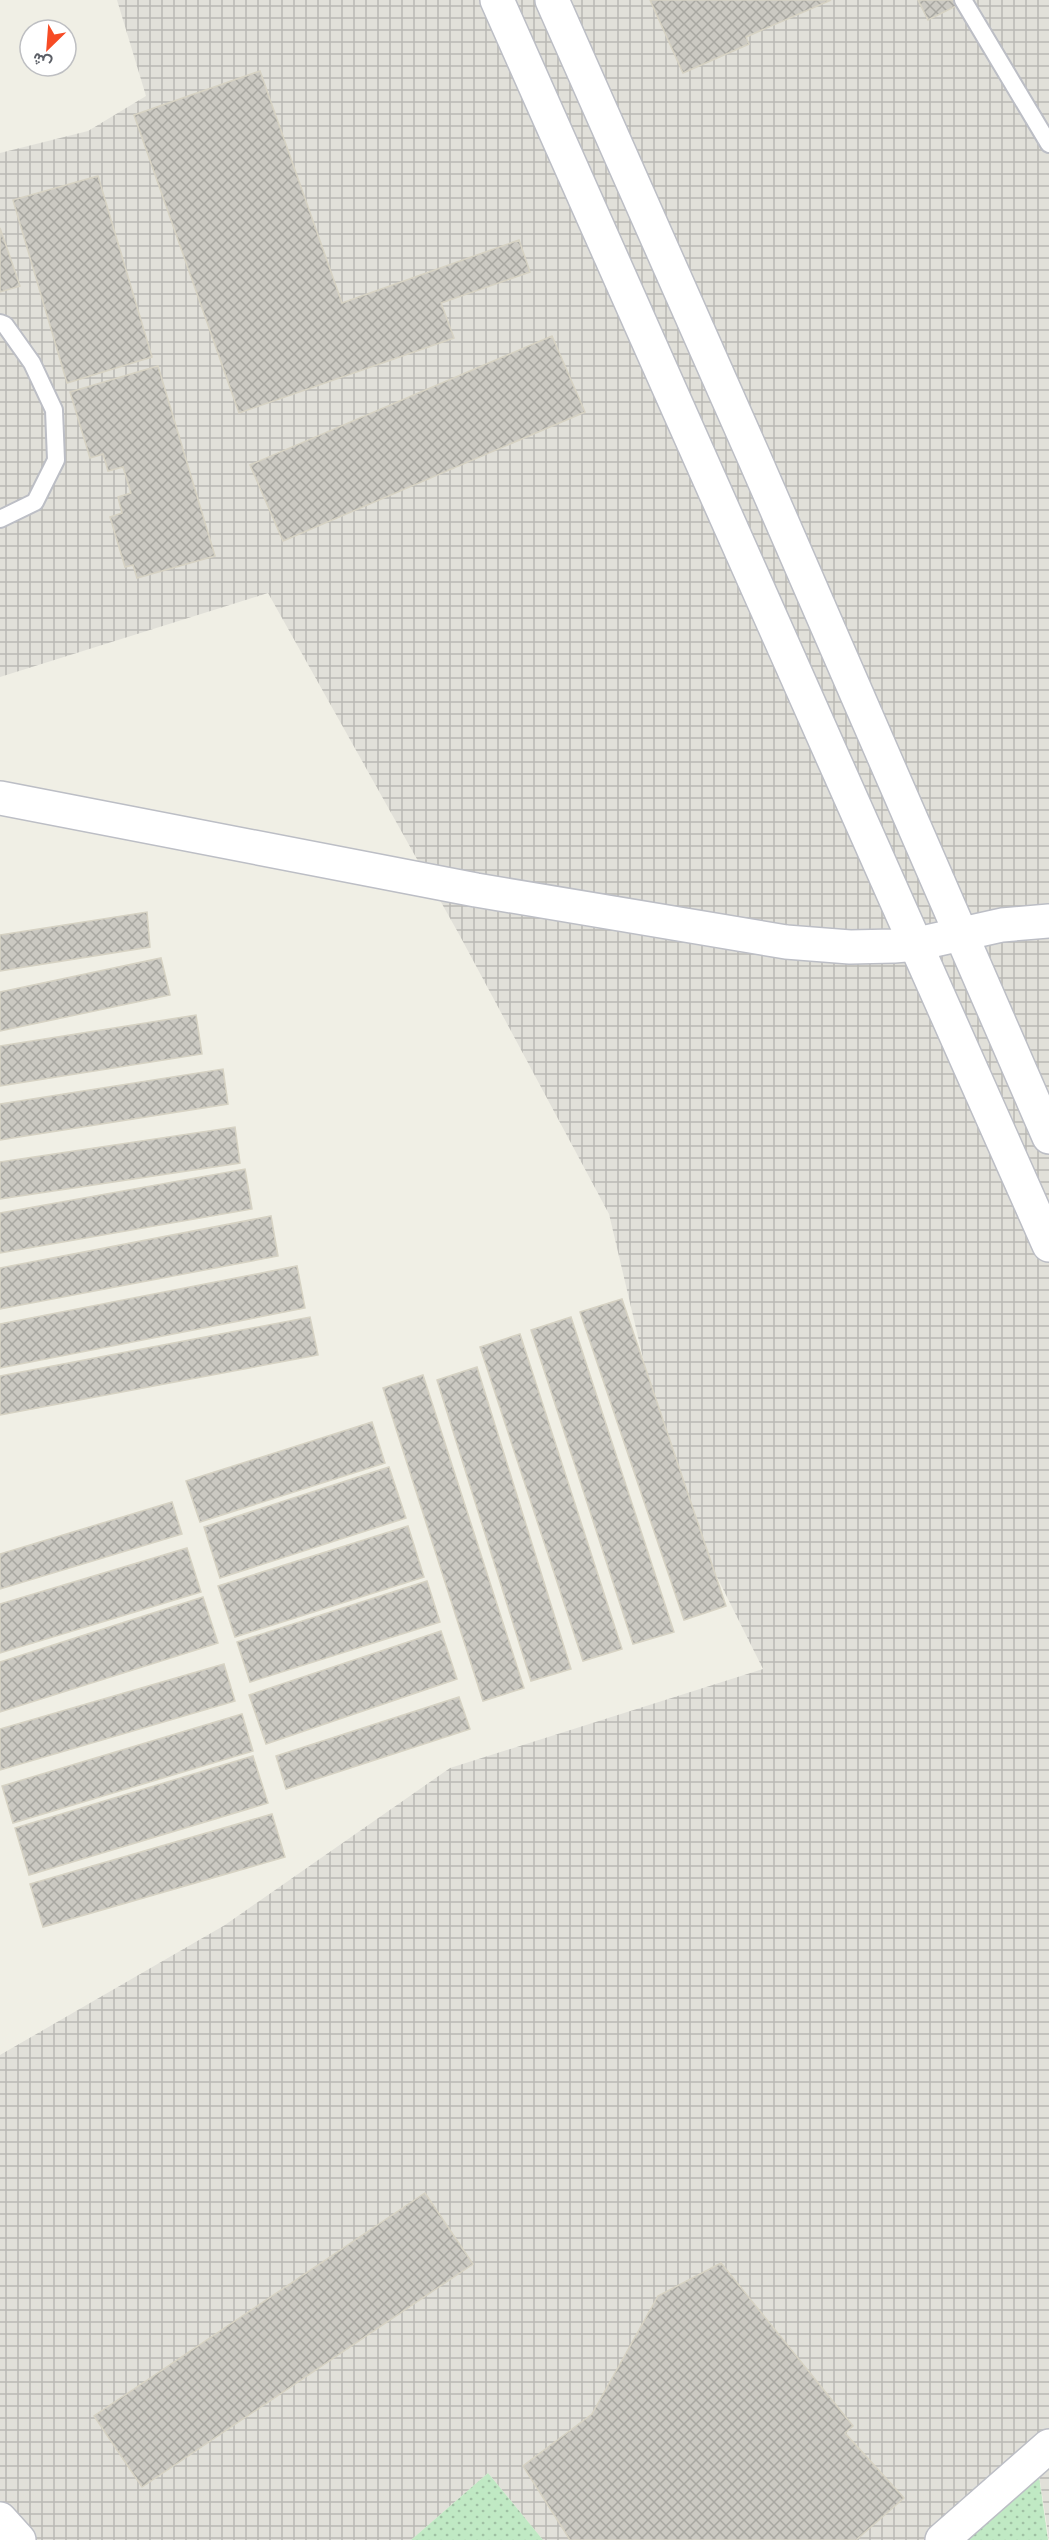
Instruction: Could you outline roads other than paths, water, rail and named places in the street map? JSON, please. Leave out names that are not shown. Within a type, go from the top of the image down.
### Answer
[{"type":"street","points":[[497,0],[1049,1245]]},
{"type":"street","points":[[552,0],[758,465],[958,933],[1049,1137]]},
{"type":"street","points":[[0,798],[476,890],[747,937],[850,947],[917,944],[1002,925],[1049,921]]},
{"type":"street","points":[[942,2540],[1049,2446]]},
{"type":"street","points":[[0,2519],[19,2540]]},
{"type":"lane","points":[[963,0],[1049,144]]},
{"type":"lane","points":[[0,323],[5,325],[32,363],[54,410],[56,460],[35,502],[0,519]]}]
